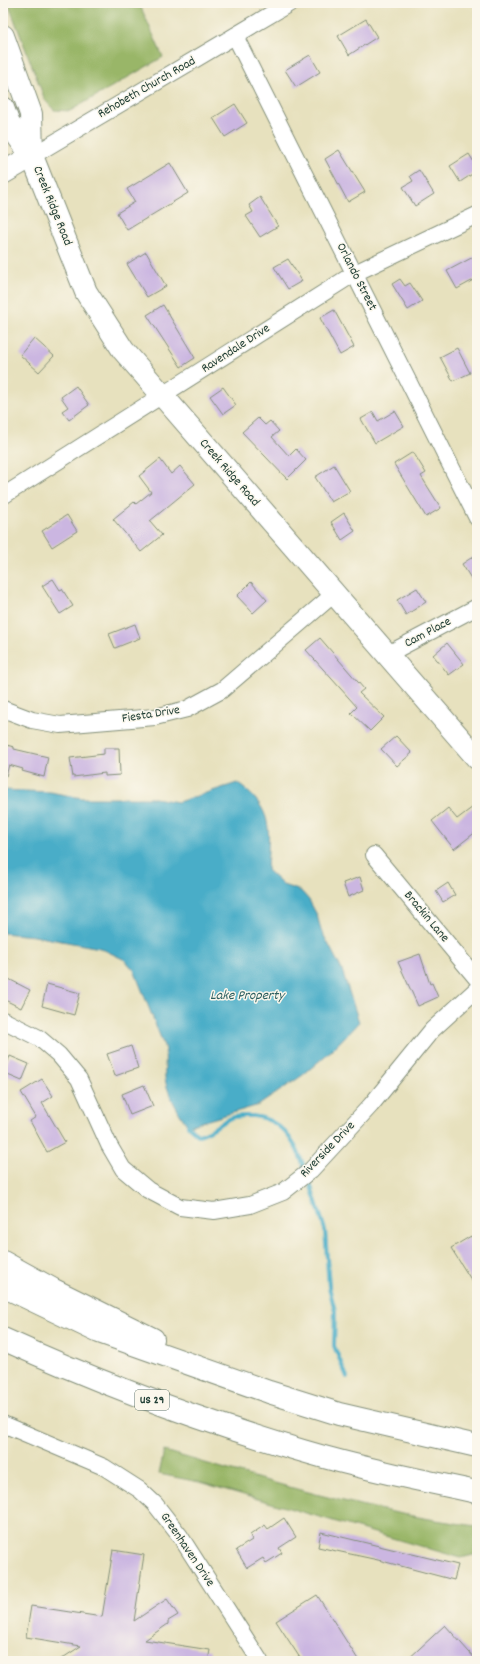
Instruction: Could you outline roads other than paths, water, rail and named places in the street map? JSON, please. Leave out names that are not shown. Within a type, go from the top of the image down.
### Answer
[{"type":"main road","name":"Creek Ridge Road","points":[[3,36],[31,114],[32,156]]},
{"type":"main road","name":"Creek Ridge Road","points":[[3,108],[9,124],[32,156],[86,292],[123,350],[386,655],[477,758]]},
{"type":"main road","name":"Rehobeth Church Road","points":[[3,173],[32,156]]},
{"type":"main road","points":[[3,1262],[52,1289],[147,1336],[194,1366]]},
{"type":"main road","points":[[3,1286],[99,1332],[194,1366],[339,1414],[477,1446]]},
{"type":"main road","name":"US 29","points":[[3,1339],[69,1369],[233,1429],[304,1452],[477,1492]]},
{"type":"street","name":"Rehobeth Church Road","points":[[32,156],[290,3]]},
{"type":"street","name":"Orlando Street","points":[[235,36],[477,518]]},
{"type":"street","name":"Ravendale Drive","points":[[3,496],[355,273],[477,215]]},
{"type":"street","name":"Fiesta Drive","points":[[3,709],[32,720],[60,725],[155,717],[187,709],[222,690],[334,594]]},
{"type":"street","name":"Cam Place","points":[[386,655],[474,609]]},
{"type":"street","name":"Brackin Lane","points":[[374,855],[477,979]]},
{"type":"street","name":"Riverside Drive","points":[[3,1020],[39,1038],[59,1055],[79,1079],[109,1145],[123,1169],[148,1190],[180,1207],[214,1211],[250,1205],[283,1192],[311,1170],[371,1105],[432,1030],[477,990]]},
{"type":"street","name":"Greenhaven Drive","points":[[3,1424],[104,1467],[126,1480],[155,1504],[180,1536],[260,1661]]},
{"type":"water","name":"Lake Property","points":[[237,783],[258,802],[264,812],[268,832],[267,870],[283,885],[301,891],[309,900],[317,915],[321,930],[342,970],[359,1022],[332,1050],[303,1075],[259,1105],[188,1126],[181,1116],[168,1090],[165,1078],[164,1046],[134,970],[125,960],[100,948],[34,936],[3,933],[3,790],[50,792],[82,798],[155,798],[178,802]]},
{"type":"waterway","points":[[189,1121],[188,1126],[198,1135],[234,1117],[253,1116],[263,1118],[272,1122],[287,1134],[298,1151],[305,1170]]},
{"type":"waterway","points":[[308,1177],[325,1230],[329,1287],[335,1311],[334,1346],[347,1377]]}]
